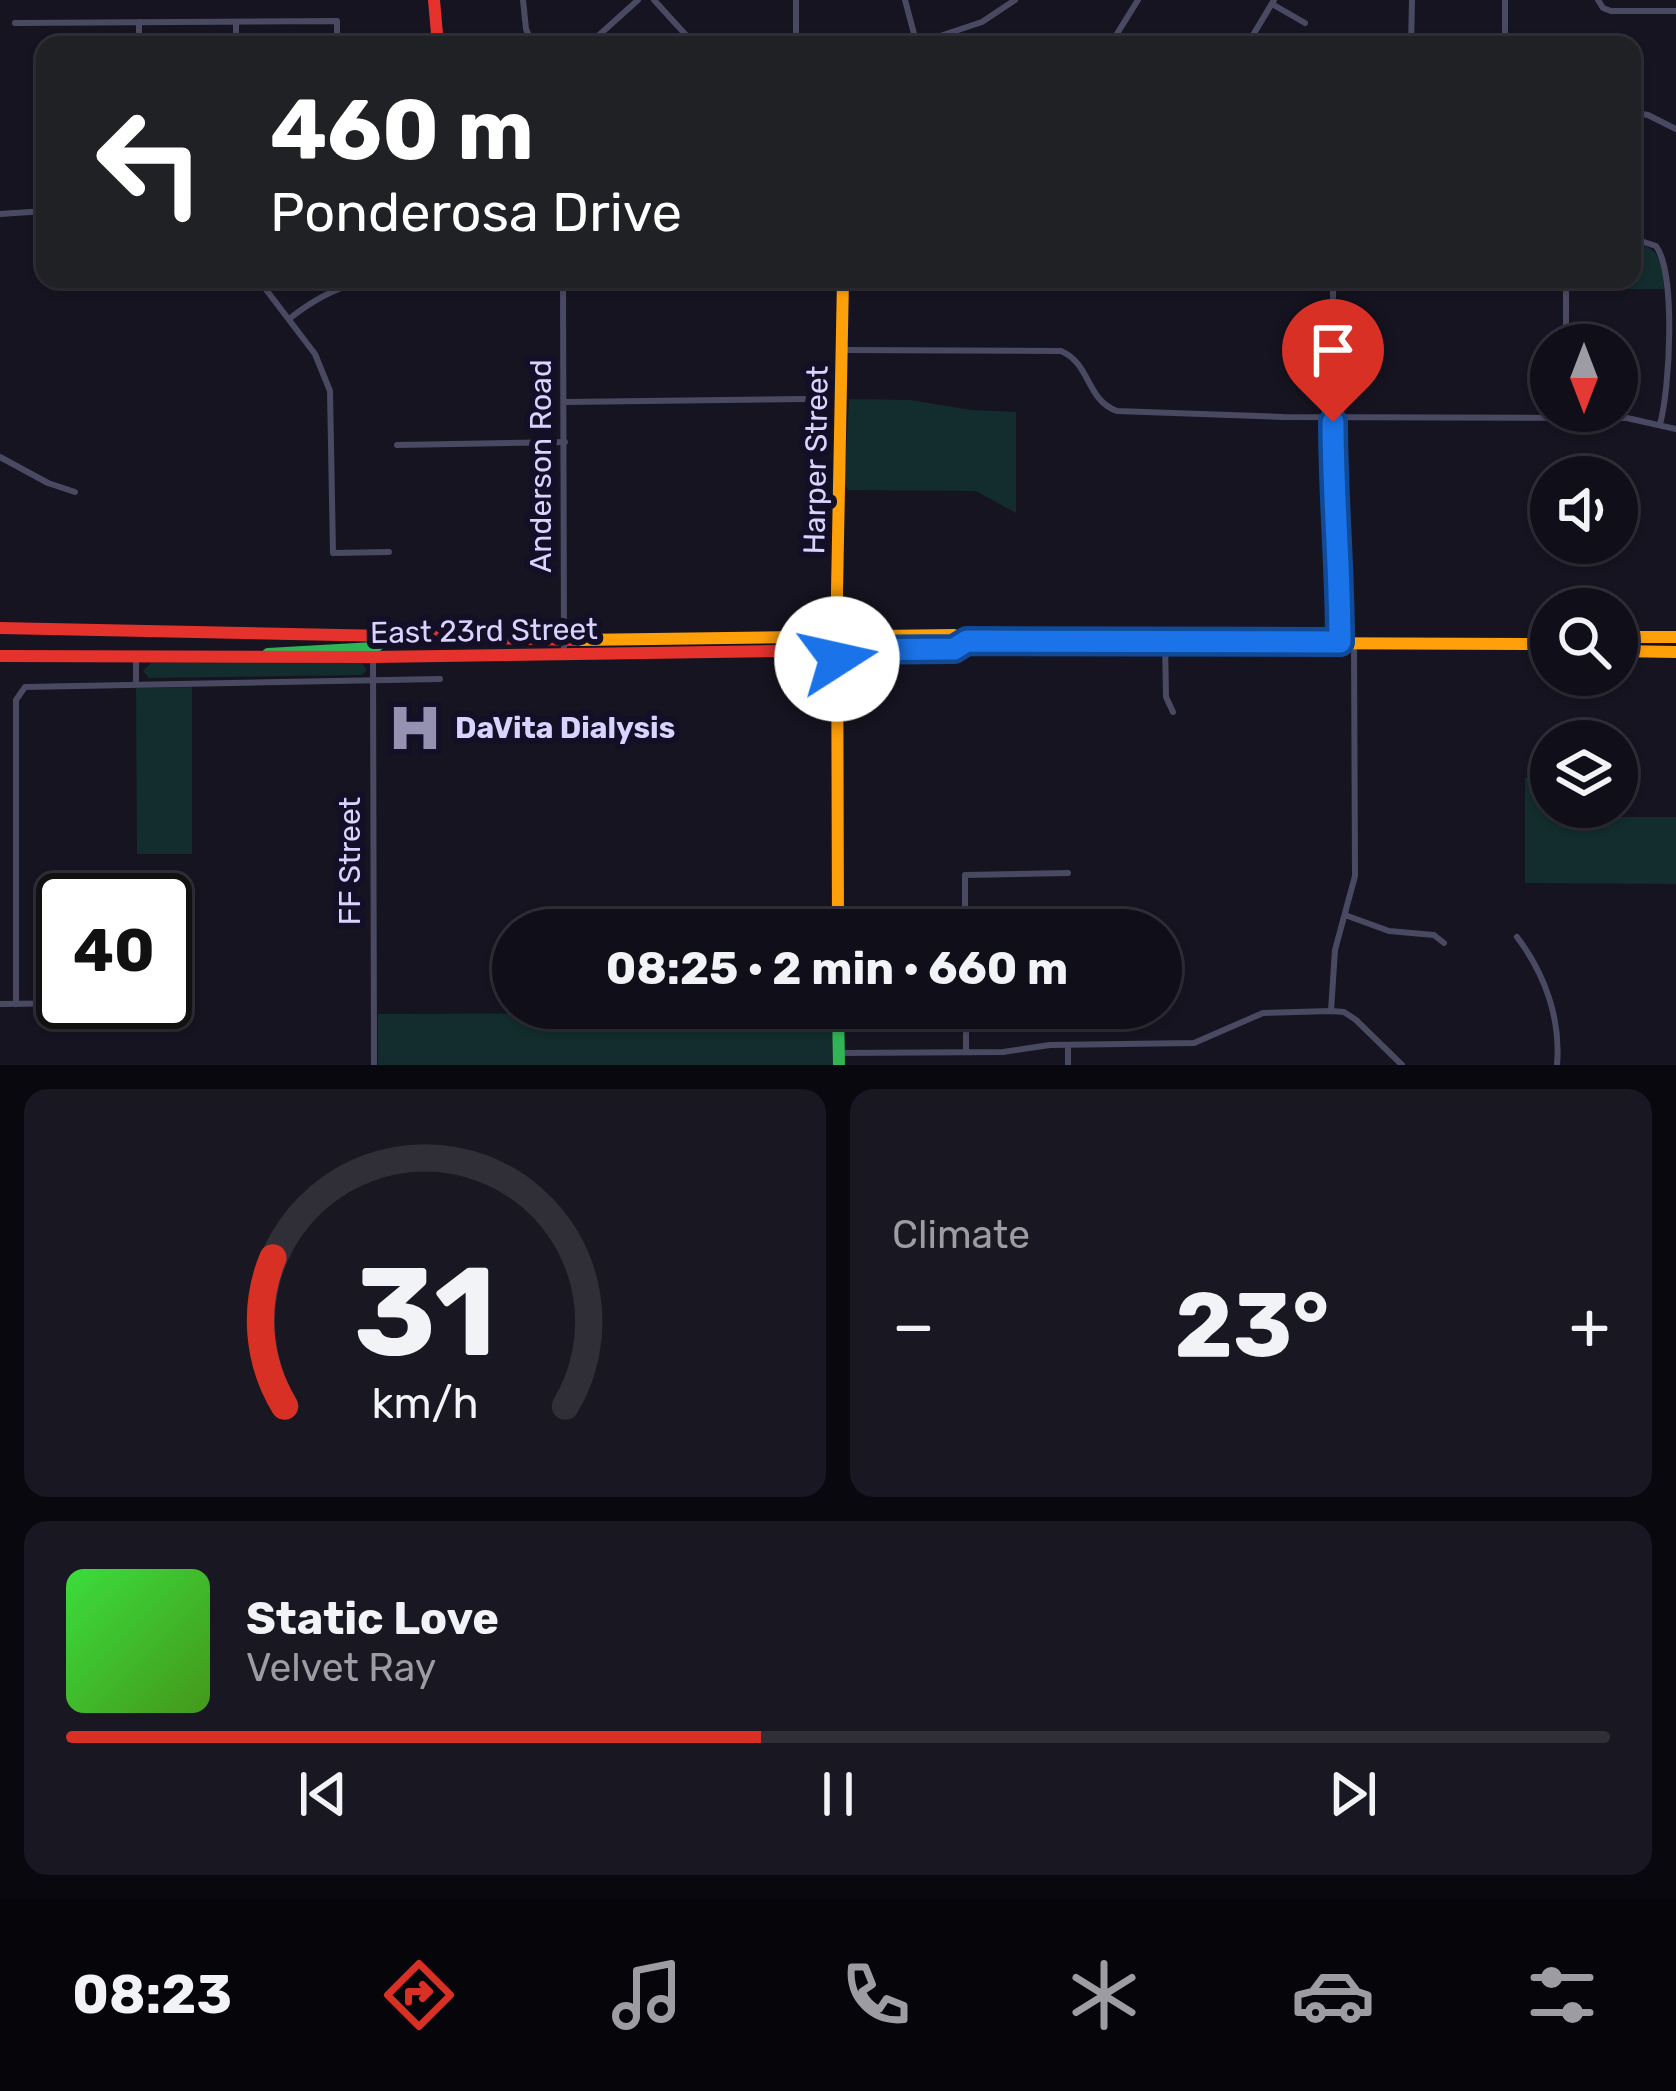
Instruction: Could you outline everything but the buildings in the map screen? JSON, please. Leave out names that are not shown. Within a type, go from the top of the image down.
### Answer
[{"type":"main road","points":[[434,0],[437,36]]},
{"type":"main road","name":"Harper Street","points":[[838,909],[843,288]]},
{"type":"main road","name":"East 23rd Street","points":[[0,628],[564,647]]},
{"type":"main road","name":"East 23rd Street","points":[[0,656],[373,657],[954,635],[967,641],[1530,644]]},
{"type":"main road","points":[[257,658],[278,651],[379,647],[387,638]]},
{"type":"main road","points":[[1638,641],[1676,638]]},
{"type":"main road","points":[[1638,645],[1676,652]]},
{"type":"main road","points":[[838,1029],[839,1059]]},
{"type":"street","points":[[523,0],[529,36]]},
{"type":"street","points":[[598,36],[638,0]]},
{"type":"street","points":[[655,0],[687,36]]},
{"type":"street","points":[[796,0],[796,36]]},
{"type":"street","points":[[905,0],[915,36]]},
{"type":"street","points":[[942,36],[982,22],[1015,0]]},
{"type":"street","points":[[1116,36],[1138,0]]},
{"type":"street","points":[[1412,0],[1412,36]]},
{"type":"street","points":[[1505,0],[1505,36]]},
{"type":"street","points":[[1598,0],[1611,11],[1676,11]]},
{"type":"street","points":[[1252,36],[1273,2],[1305,23]]},
{"type":"street","points":[[15,23],[337,21],[338,36]]},
{"type":"street","points":[[139,22],[139,36]]},
{"type":"street","points":[[236,22],[236,36]]},
{"type":"street","points":[[1641,114],[1676,129]]},
{"type":"street","points":[[0,214],[36,212]]},
{"type":"street","points":[[1641,241],[1656,246],[1669,272],[1668,390],[1660,424]]},
{"type":"street","points":[[265,288],[315,354],[330,391],[333,553],[388,553]]},
{"type":"street","points":[[289,319],[336,288]]},
{"type":"street","name":"Anderson Road","points":[[563,288],[564,647]]},
{"type":"street","points":[[1331,1011],[1332,969],[1355,876],[1347,642],[1333,511],[1333,288]]},
{"type":"street","points":[[1566,288],[1566,324]]},
{"type":"street","points":[[843,350],[1060,351],[1081,364],[1100,401],[1117,411],[1530,414]]},
{"type":"street","points":[[566,402],[804,399]]},
{"type":"street","points":[[1638,419],[1676,428]]},
{"type":"street","points":[[397,445],[565,442]]},
{"type":"street","points":[[0,457],[75,492]]},
{"type":"street","points":[[1165,641],[1166,698],[1173,712]]},
{"type":"street","name":"FF Street","points":[[373,657],[374,1065]]},
{"type":"street","points":[[136,658],[136,683]]},
{"type":"street","points":[[16,1004],[16,700],[21,690],[31,685],[440,679]]},
{"type":"street","points":[[965,909],[965,874],[1068,874]]},
{"type":"street","points":[[1345,915],[1389,931],[1435,935],[1444,943]]},
{"type":"street","points":[[1517,937],[1547,991],[1556,1024],[1557,1065]]},
{"type":"street","points":[[0,1004],[36,1004]]},
{"type":"street","points":[[839,1059],[1068,1045],[1194,1043],[1263,1013],[1331,1011],[1351,1016],[1402,1065]]},
{"type":"street","points":[[966,1029],[966,1052]]},
{"type":"street","points":[[1068,1045],[1068,1065]]},
{"type":"green space","points":[[1641,245],[1655,252],[1663,272],[1664,289],[1571,289],[1641,288]]},
{"type":"green space","points":[[849,399],[910,400],[1016,412],[1016,513],[976,491],[848,490],[844,483]]},
{"type":"green space","points":[[151,663],[362,663],[367,670],[362,675],[149,678],[143,671]]},
{"type":"green space","points":[[192,687],[192,854],[137,854],[136,688]]},
{"type":"green space","points":[[1525,778],[1530,778],[1530,828],[1638,828],[1638,817],[1676,817],[1676,884],[1525,883]]},
{"type":"green space","points":[[492,1013],[492,1029],[833,1029],[834,1065],[378,1065],[378,1014]]},
{"type":"traffic: fast","points":[[268,654],[374,648],[387,638]]},
{"type":"traffic: fast","points":[[838,1029],[839,1065]]},
{"type":"traffic: slow","points":[[838,909],[843,288]]},
{"type":"traffic: slow","points":[[578,640],[954,635],[967,642],[1530,644]]},
{"type":"traffic: slow","points":[[1638,637],[1676,637]]},
{"type":"traffic: slow","points":[[780,651],[954,649],[967,642]]},
{"type":"traffic: slow","points":[[1638,651],[1676,652]]},
{"type":"traffic: jam","points":[[434,0],[437,36]]},
{"type":"traffic: jam","points":[[0,628],[578,640]]},
{"type":"traffic: jam","points":[[0,656],[780,651]]},
{"type":"place","name":"DaVita Dialysis","points":[[415,728]]},
{"type":"route","points":[[837,659],[837,650],[954,649],[967,641],[1340,642],[1333,422]]}]
